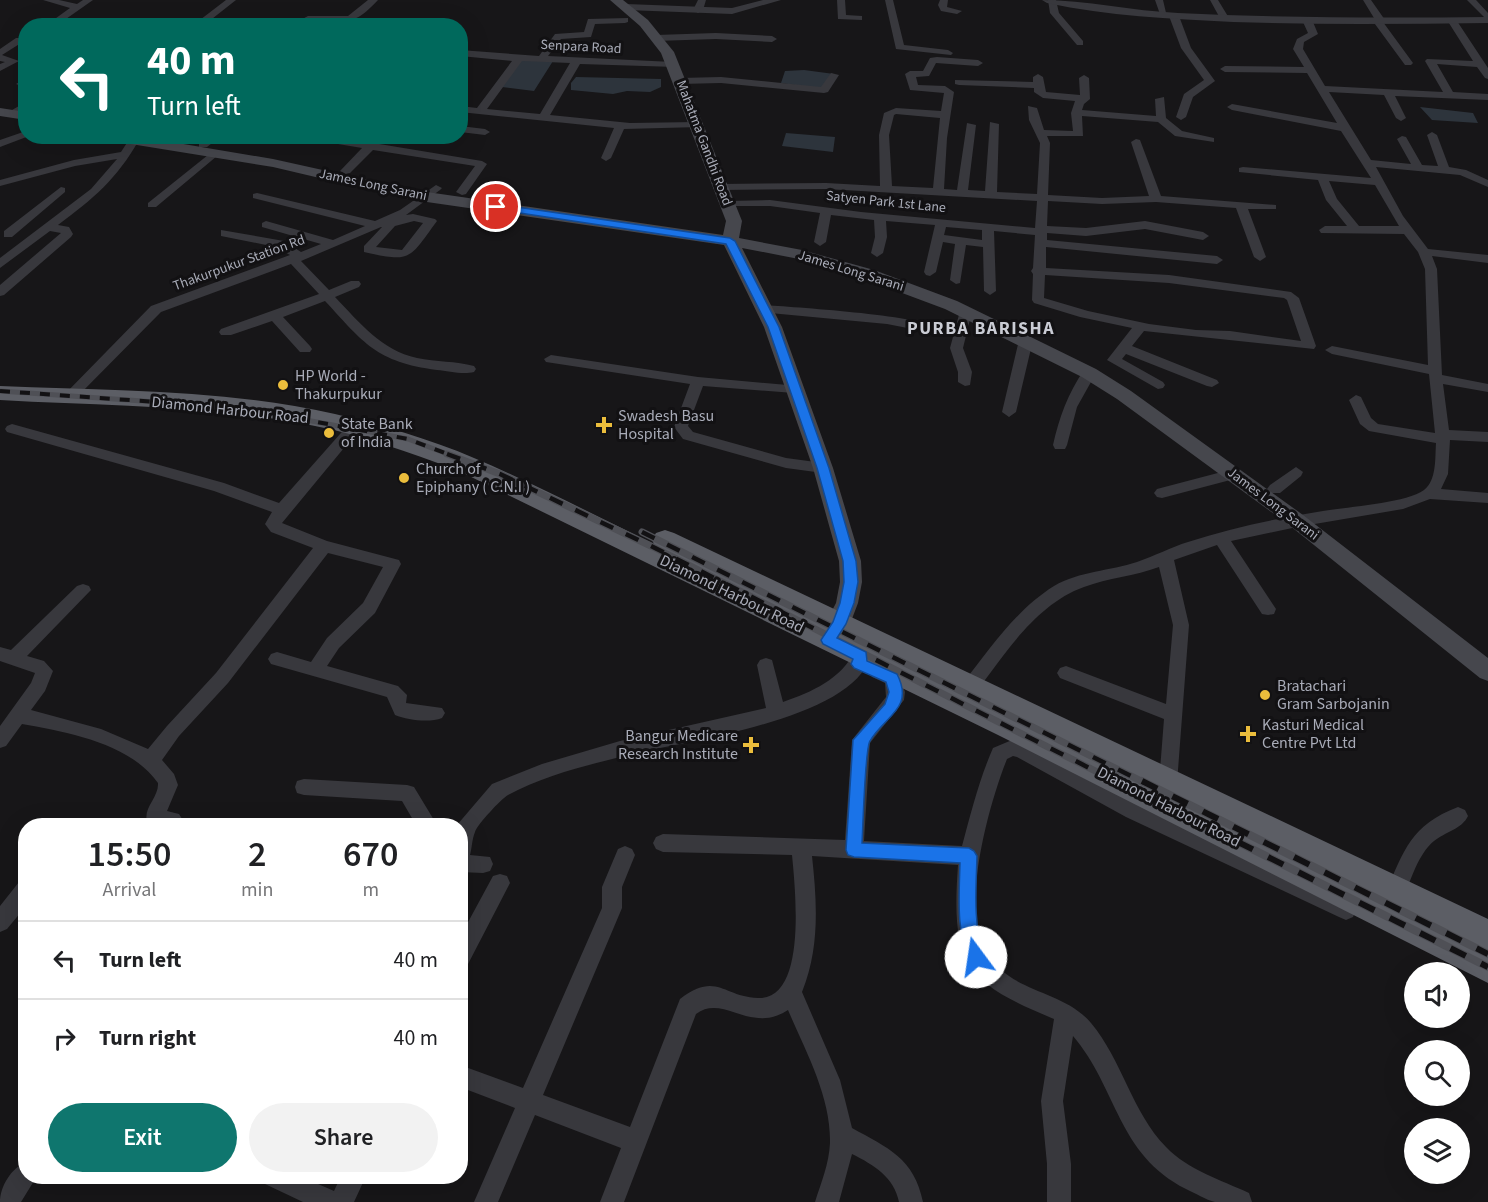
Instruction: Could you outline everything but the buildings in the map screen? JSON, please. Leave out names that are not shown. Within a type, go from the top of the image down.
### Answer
[{"type":"highway","name":"Diamond Harbour Road","points":[[0,377],[75,390],[294,414],[390,438],[464,463],[834,632],[970,687],[1488,936]]},
{"type":"highway","name":"Diamond Harbour Road","points":[[0,393],[185,390],[293,401],[403,422],[478,450],[834,632],[860,660],[1008,726],[1488,966]]},
{"type":"main road","name":"Mahatma Gandhi Road","points":[[622,9],[656,38],[667,52],[673,65],[734,221],[731,237],[773,327],[823,468],[850,561],[851,582],[834,632]]},
{"type":"main road","points":[[3,116],[18,122]]},
{"type":"main road","name":"James Long Sarani","points":[[135,144],[210,145],[273,163],[431,192],[731,237],[868,274],[966,311],[1026,340],[1102,367],[1124,395],[1233,474],[1304,519],[1488,671]]},
{"type":"main road","points":[[210,145],[346,171],[431,192],[462,192],[731,237],[849,260],[901,276],[1018,324],[1102,367],[1185,422],[1275,489],[1304,519],[1488,654]]},
{"type":"street","points":[[47,0],[78,7]]},
{"type":"street","points":[[61,18],[89,0]]},
{"type":"street","points":[[207,18],[232,0]]},
{"type":"street","points":[[352,18],[374,0]]},
{"type":"street","points":[[542,58],[558,36],[588,35],[591,21],[622,9],[700,5],[732,11],[776,0]]},
{"type":"street","points":[[841,0],[841,17],[859,18]]},
{"type":"street","points":[[889,0],[898,33],[899,47],[958,54]]},
{"type":"street","points":[[944,0],[943,8],[957,11]]},
{"type":"street","points":[[1159,0],[1186,48],[1210,81],[1188,96],[1181,117]]},
{"type":"street","points":[[1214,0],[1224,18]]},
{"type":"street","points":[[1367,0],[1408,63]]},
{"type":"street","points":[[1471,0],[1487,20]]},
{"type":"street","points":[[1080,43],[1055,13],[1050,1],[1169,15],[1308,22],[1487,20]]},
{"type":"street","points":[[1452,20],[1469,43],[1479,64],[1488,76]]},
{"type":"street","points":[[1308,22],[1313,34],[1298,44],[1298,49],[1407,230],[1424,252],[1431,269],[1436,375],[1443,437],[1441,474],[1429,494]]},
{"type":"street","points":[[656,38],[716,36],[772,39]]},
{"type":"street","points":[[0,53],[18,41]]},
{"type":"street","points":[[468,54],[517,59]]},
{"type":"street","points":[[0,58],[14,60]]},
{"type":"street","name":"Senpara Road","points":[[479,111],[517,59],[542,58],[673,65]]},
{"type":"street","points":[[0,68],[18,59]]},
{"type":"street","points":[[543,118],[577,60]]},
{"type":"street","points":[[938,192],[949,92],[948,90],[913,87],[910,74],[926,74],[933,60],[978,63]]},
{"type":"street","points":[[1450,95],[1430,61],[1479,64]]},
{"type":"street","points":[[1225,69],[1310,70]]},
{"type":"street","points":[[680,81],[721,80],[824,90],[834,75]]},
{"type":"street","points":[[1084,78],[1085,99]]},
{"type":"street","points":[[959,82],[1038,80],[1040,92],[1043,95],[1085,99]]},
{"type":"street","points":[[1322,89],[1488,97]]},
{"type":"street","points":[[1388,92],[1401,118]]},
{"type":"street","points":[[1039,133],[1077,135],[1079,132],[1077,104],[1085,99]]},
{"type":"street","points":[[1160,99],[1161,119]]},
{"type":"street","points":[[1232,107],[1344,128]]},
{"type":"street","points":[[1032,108],[1039,133],[1045,143],[1037,271],[1038,300],[1084,314],[1141,326],[1183,333],[1230,335],[1309,346],[1293,298],[1287,295],[1168,279],[1037,271]]},
{"type":"street","points":[[3,116],[18,109]]},
{"type":"street","points":[[468,110],[620,125],[696,125]]},
{"type":"street","points":[[886,189],[884,135],[889,113],[896,111],[946,115]]},
{"type":"street","points":[[1076,113],[1161,119],[1179,134],[1210,140]]},
{"type":"street","points":[[991,194],[994,124]]},
{"type":"street","points":[[606,158],[620,125]]},
{"type":"street","points":[[962,193],[971,125]]},
{"type":"street","points":[[468,130],[485,132]]},
{"type":"street","points":[[1432,135],[1444,169]]},
{"type":"street","points":[[0,144],[18,137]]},
{"type":"street","points":[[1402,139],[1418,167]]},
{"type":"street","points":[[1136,142],[1156,199]]},
{"type":"street","points":[[0,183],[74,164],[135,144]]},
{"type":"street","points":[[0,264],[108,179],[135,144]]},
{"type":"street","points":[[359,144],[482,164],[462,192]]},
{"type":"street","points":[[152,205],[210,145]]},
{"type":"street","points":[[346,171],[372,146]]},
{"type":"street","points":[[1368,163],[1464,172],[1488,184]]},
{"type":"street","points":[[1243,170],[1379,182]]},
{"type":"street","points":[[1322,177],[1332,200],[1355,229]]},
{"type":"street","points":[[721,186],[826,186],[1110,201],[1156,199],[1272,207]]},
{"type":"street","points":[[4,234],[61,190]]},
{"type":"street","name":"Thakurpukur Station Rd","points":[[75,390],[156,309],[298,259],[387,223],[431,192]]},
{"type":"street","points":[[257,196],[387,223]]},
{"type":"street","name":"Satyen Park 1st Lane","points":[[728,204],[770,202],[826,211],[988,227],[1041,235]]},
{"type":"street","points":[[1241,205],[1260,257]]},
{"type":"street","points":[[820,242],[826,211]]},
{"type":"street","points":[[877,253],[881,237],[880,217]]},
{"type":"street","points":[[930,272],[941,223]]},
{"type":"street","points":[[266,225],[334,244]]},
{"type":"street","points":[[1041,235],[1145,225],[1203,236]]},
{"type":"street","points":[[0,292],[67,234],[64,230],[46,227]]},
{"type":"street","points":[[988,227],[990,291]]},
{"type":"street","points":[[1325,230],[1407,230]]},
{"type":"street","points":[[225,232],[280,244],[298,259],[371,342],[384,352],[418,362],[469,369]]},
{"type":"street","points":[[4,234],[33,236]]},
{"type":"street","points":[[1041,235],[1217,260]]},
{"type":"street","points":[[938,238],[987,244]]},
{"type":"street","points":[[956,280],[961,241]]},
{"type":"street","points":[[1424,252],[1488,259]]},
{"type":"street","points":[[226,332],[356,284]]},
{"type":"street","points":[[765,309],[826,313],[894,321],[928,328]]},
{"type":"street","points":[[965,382],[966,370],[959,358],[958,344],[966,311]]},
{"type":"street","points":[[274,315],[305,349]]},
{"type":"street","points":[[1060,444],[1068,415],[1082,381],[1124,348],[1141,326]]},
{"type":"street","points":[[1010,412],[1026,340]]},
{"type":"street","points":[[1124,348],[1212,383]]},
{"type":"street","points":[[1332,350],[1488,388]]},
{"type":"street","points":[[551,359],[698,381],[794,389]]},
{"type":"street","points":[[1102,367],[1158,384]]},
{"type":"street","points":[[698,381],[682,421],[681,427],[688,436],[786,463],[823,468]]},
{"type":"street","points":[[1356,400],[1365,421],[1374,428],[1443,437],[1488,437]]},
{"type":"street","points":[[315,670],[333,643],[369,608],[393,564],[324,546],[277,528],[273,524],[282,510],[353,428]]},
{"type":"street","points":[[12,429],[219,487],[282,510]]},
{"type":"street","points":[[1275,489],[1296,472]]},
{"type":"street","points":[[1162,493],[1233,474]]},
{"type":"street","points":[[970,687],[1033,611],[1061,590],[1084,581],[1140,567],[1221,538],[1304,519],[1403,504],[1429,494],[1488,498]]},
{"type":"street","points":[[1221,538],[1268,609]]},
{"type":"street","points":[[152,759],[173,731],[222,678],[324,546]]},
{"type":"street","points":[[1165,557],[1181,626],[1168,783]]},
{"type":"street","points":[[7,656],[83,590]]},
{"type":"street","points":[[0,740],[39,686],[44,671],[38,666],[7,656]]},
{"type":"street","points":[[277,659],[392,691],[398,695],[397,704],[401,710],[436,713]]},
{"type":"street","points":[[468,822],[499,790],[549,770],[620,749],[755,720],[815,698],[842,681],[860,660],[892,678],[896,692],[892,706],[861,740],[854,850]]},
{"type":"street","points":[[766,664],[776,712]]},
{"type":"street","points":[[1066,673],[1174,715]]},
{"type":"street","points":[[19,716],[80,729],[152,759],[168,780],[168,788],[155,818]]},
{"type":"street","points":[[1240,1202],[1175,1168],[1157,1155],[1141,1132],[1082,1028],[1066,1014],[1031,1000],[992,977],[976,957],[970,940],[966,913],[969,856],[990,778],[999,754],[1012,748],[1022,751],[1133,811],[1488,979]]},
{"type":"street","points":[[304,787],[407,793],[423,818]]},
{"type":"street","points":[[1396,892],[1415,849],[1426,835],[1458,816]]},
{"type":"street","points":[[663,843],[801,846],[969,856]]},
{"type":"street","points":[[612,1202],[688,1007],[704,995],[715,995],[757,1009],[768,1009],[785,1000],[791,991],[800,970],[805,942],[806,896],[801,846]]},
{"type":"street","points":[[486,1202],[612,908],[610,888],[625,855]]},
{"type":"street","points":[[468,864],[483,864]]},
{"type":"street","points":[[468,944],[500,883]]},
{"type":"street","points":[[0,922],[18,899]]},
{"type":"street","points":[[791,991],[829,1086],[841,1135],[840,1155],[827,1202]]},
{"type":"street","points":[[1059,1202],[1059,1164],[1052,1101],[1066,1014]]},
{"type":"street","points":[[468,1079],[634,1141]]},
{"type":"street","points":[[841,1135],[897,1169],[905,1178],[910,1190],[911,1202]]},
{"type":"street","points":[[7,1202],[19,1184]]},
{"type":"street","points":[[291,1184],[330,1202]]},
{"type":"street","points":[[341,1202],[350,1184]]},
{"type":"shaded area","points":[[525,59],[553,61],[534,91],[502,87],[518,62]]},
{"type":"shaded area","points":[[804,70],[834,74],[823,89],[781,83],[785,71]]},
{"type":"shaded area","points":[[576,77],[661,79],[661,87],[650,92],[627,91],[613,94],[571,90],[571,83]]},
{"type":"shaded area","points":[[1420,107],[1473,113],[1478,123],[1432,120]]},
{"type":"shaded area","points":[[786,133],[835,137],[833,152],[782,146]]},
{"type":"railway","points":[[0,391],[242,408],[408,439],[450,455]]},
{"type":"railway","points":[[447,454],[500,474],[653,547],[1119,783]]},
{"type":"railway","points":[[642,532],[1145,783]]},
{"type":"railway","points":[[1116,781],[1488,967]]},
{"type":"railway","points":[[1142,781],[1488,954]]},
{"type":"place","name":"HP World - Thakurpukur","points":[[283,385]]},
{"type":"place","name":"Swadesh Basu Hospital","points":[[604,425]]},
{"type":"place","name":"State Bank of India","points":[[329,433]]},
{"type":"place","name":"Church of Epiphany ( C.N.I )","points":[[404,478]]},
{"type":"place","name":"Bratachari Gram Sarbojanin","points":[[1265,695]]},
{"type":"place","name":"Kasturi Medical Centre Pvt Ltd","points":[[1248,734]]},
{"type":"place","name":"Bangur Medicare Research Institute","points":[[751,745]]},
{"type":"district","name":"PURBA BARISHA","points":[[981,328]]},
{"type":"route","points":[[496,207],[730,241],[773,327],[823,468],[850,561],[851,582],[847,603],[839,624],[828,640],[861,656],[859,664],[892,678],[896,692],[892,706],[861,740],[858,758],[854,850],[969,856],[966,913],[970,940],[976,957]]}]
